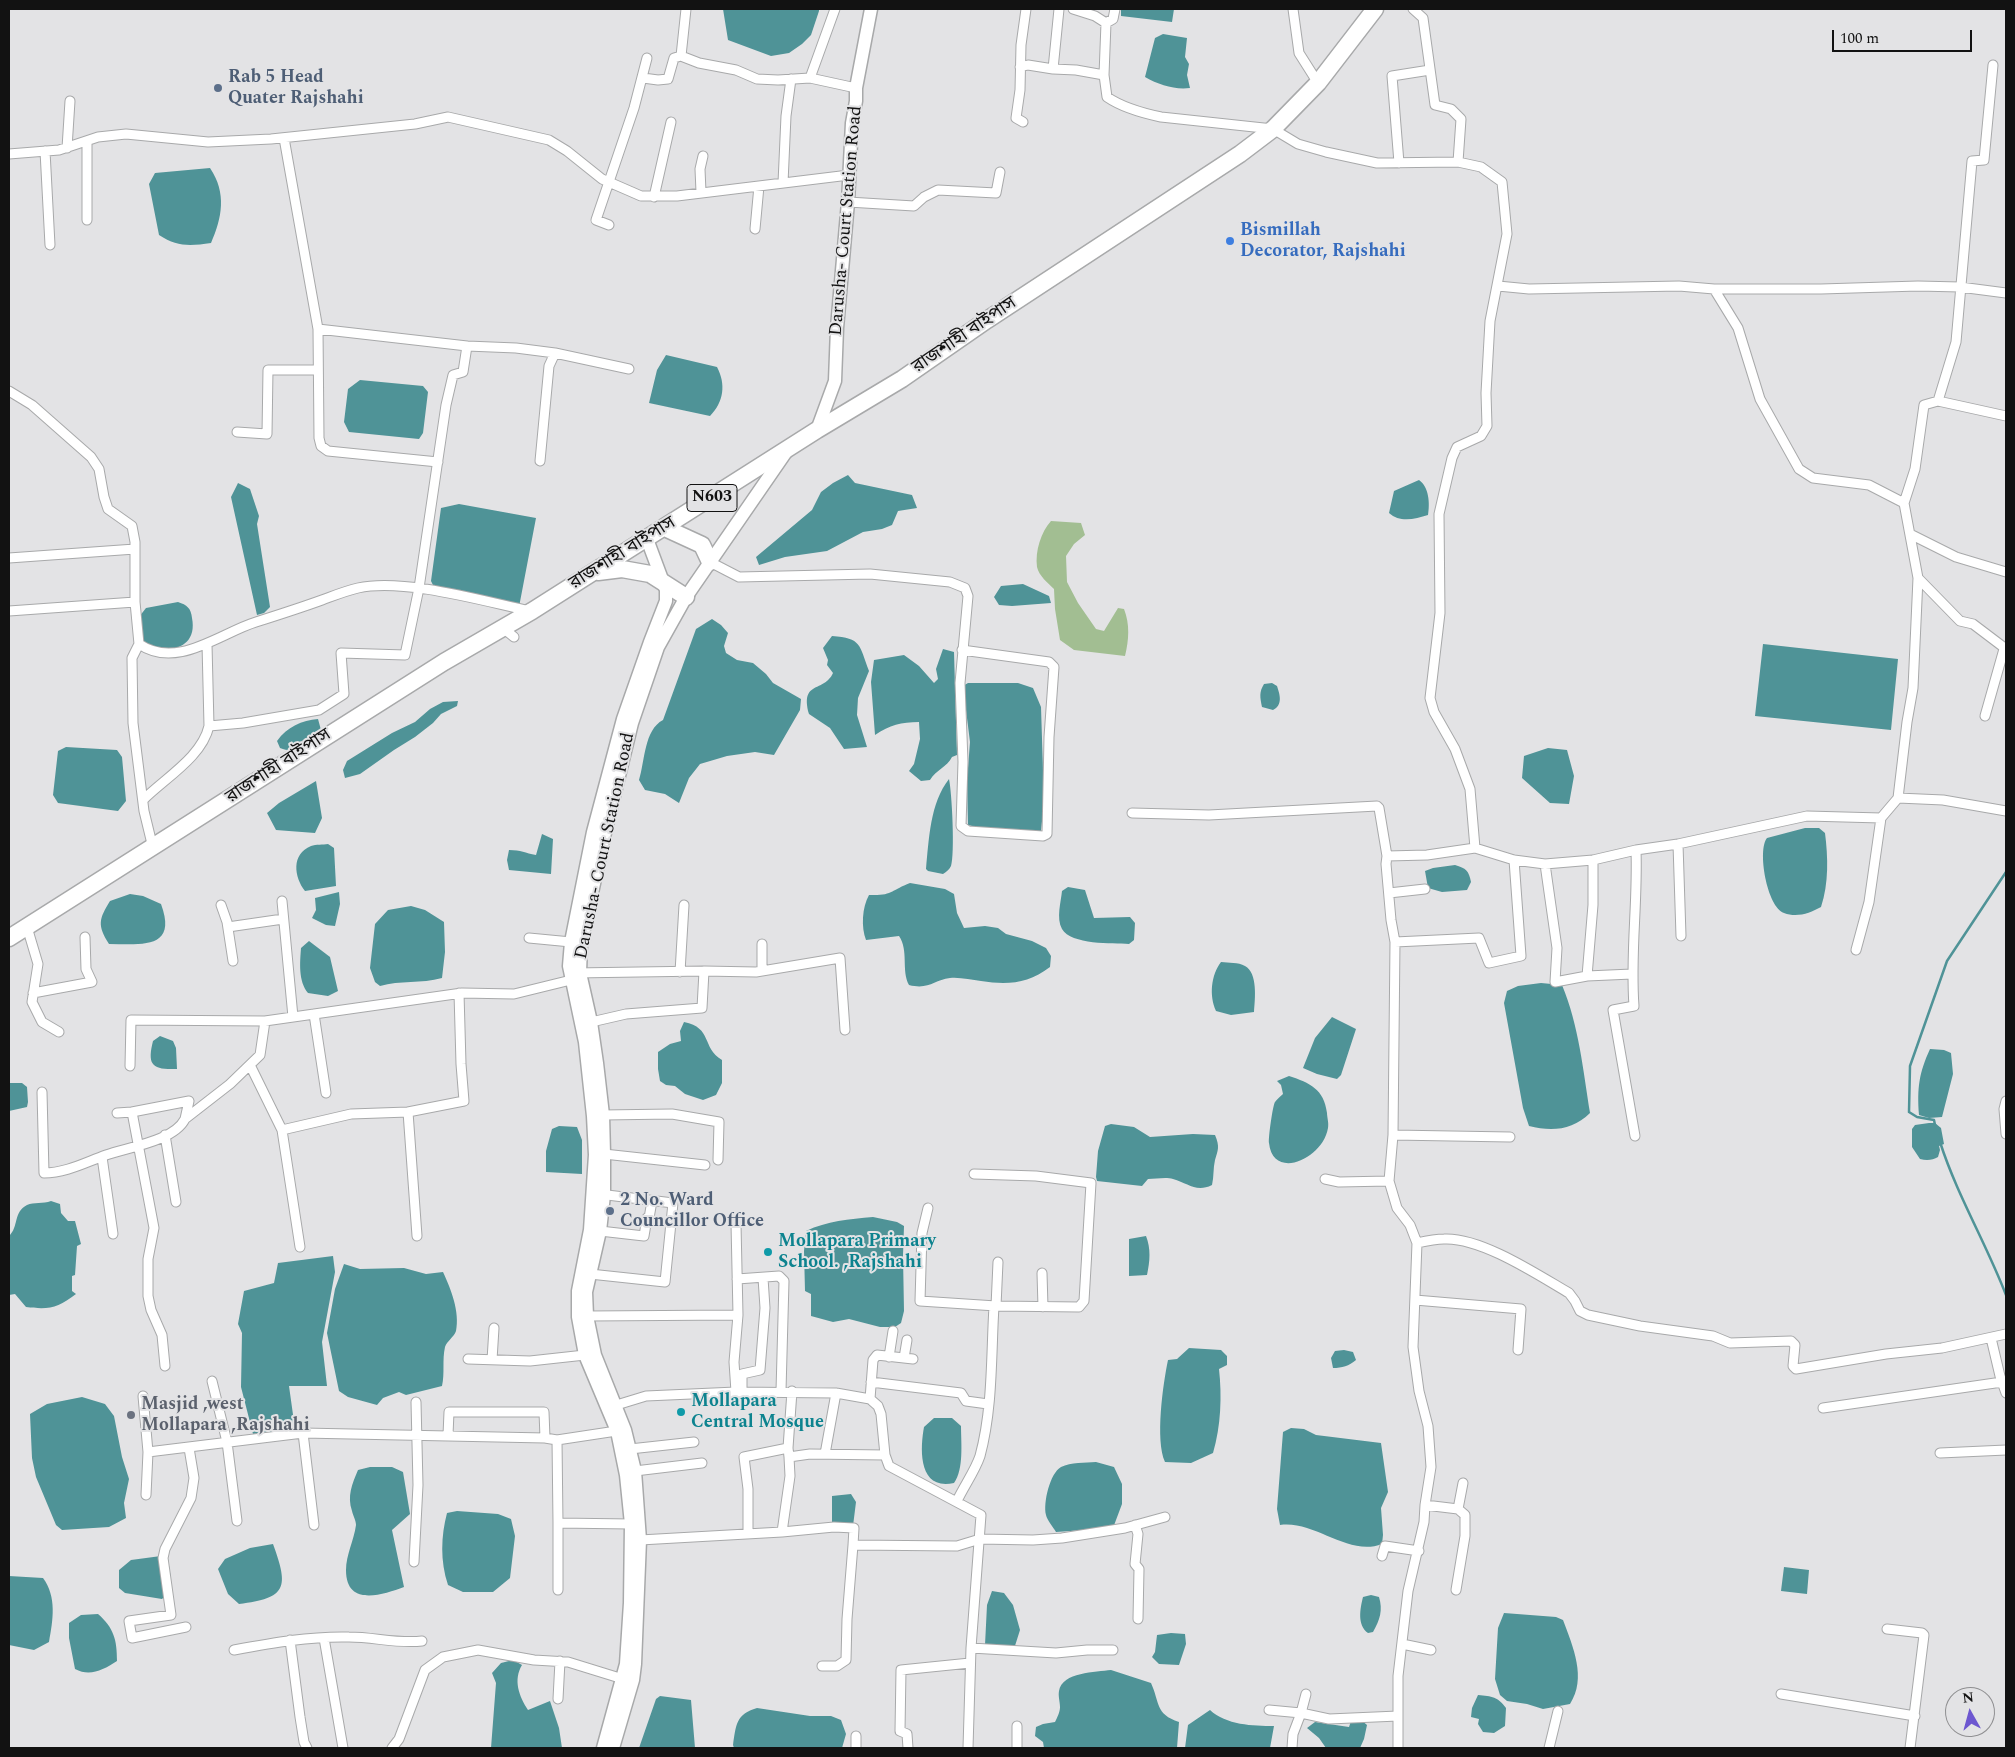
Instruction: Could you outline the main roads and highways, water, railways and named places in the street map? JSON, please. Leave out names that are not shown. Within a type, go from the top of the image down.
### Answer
[{"type":"highway","name":"রাজশাহী বাইপাস","points":[[9,938],[444,662],[509,632],[532,611],[817,430],[902,379],[987,320],[1224,165],[1273,129],[1318,83],[1375,9]]},
{"type":"highway","points":[[665,528],[702,545],[710,562]]},
{"type":"highway","points":[[590,574],[622,569],[639,571],[650,574],[686,597]]},
{"type":"water","points":[[723,9],[819,9],[819,11],[811,35],[802,44],[789,53],[771,56],[728,40]]},
{"type":"water","points":[[1121,9],[1174,9],[1172,22],[1121,16]]},
{"type":"water","points":[[1163,34],[1187,38],[1185,57],[1189,64],[1187,75],[1190,88],[1167,86],[1145,77],[1155,38]]},
{"type":"water","points":[[210,168],[221,196],[220,215],[211,243],[184,245],[172,242],[159,235],[149,184],[155,173]]},
{"type":"water","points":[[666,355],[717,367],[722,380],[722,393],[715,411],[710,416],[649,403],[657,370]]},
{"type":"water","points":[[360,380],[423,386],[428,392],[423,433],[419,439],[349,432],[344,422],[348,389]]},
{"type":"water","points":[[848,475],[855,483],[912,495],[917,508],[898,511],[892,525],[882,529],[863,532],[827,551],[785,557],[759,565],[756,557],[812,510],[821,492]]},
{"type":"water","points":[[1419,480],[1425,487],[1428,496],[1428,515],[1413,519],[1403,519],[1389,513],[1394,491]]},
{"type":"water","points":[[238,483],[250,489],[259,516],[257,524],[270,607],[264,613],[257,615],[231,497]]},
{"type":"water","points":[[459,504],[536,518],[519,607],[436,591],[431,581],[441,508]]},
{"type":"water","points":[[1023,584],[1049,596],[1051,603],[999,605],[994,597],[1001,586]]},
{"type":"water","points":[[178,602],[190,609],[193,625],[190,637],[187,642],[177,648],[156,650],[151,648],[142,637],[139,617],[146,608]]},
{"type":"water","points":[[712,619],[728,633],[724,646],[726,653],[737,660],[753,663],[773,683],[801,699],[800,710],[774,755],[755,752],[727,756],[700,764],[689,778],[679,803],[665,794],[645,790],[639,780],[649,738],[652,731],[663,720],[696,629]]},
{"type":"water","points":[[832,636],[849,639],[858,644],[869,671],[858,698],[857,715],[867,747],[844,749],[830,728],[809,714],[807,703],[810,691],[824,683],[833,673],[827,665],[828,660],[823,648]]},
{"type":"water","points":[[1763,644],[1898,659],[1891,730],[1755,716]]},
{"type":"water","points":[[943,649],[954,652],[957,755],[952,757],[930,780],[921,781],[909,771],[914,764],[920,739],[919,722],[896,725],[875,735],[871,682],[874,660],[904,655],[919,666],[934,683],[938,679],[936,669]]},
{"type":"water","points":[[968,683],[1018,683],[1033,688],[1041,707],[1044,802],[1041,831],[1024,835],[968,825],[967,781],[970,742],[963,686]]},
{"type":"water","points":[[1272,683],[1277,686],[1280,700],[1273,710],[1262,707],[1260,697],[1264,684]]},
{"type":"water","points":[[458,701],[457,706],[441,714],[415,737],[360,774],[345,778],[343,770],[347,761],[392,733],[415,722],[430,709],[443,702]]},
{"type":"water","points":[[318,719],[321,730],[308,744],[292,750],[280,748],[277,741],[290,728],[306,721]]},
{"type":"water","points":[[66,747],[117,750],[122,757],[126,801],[118,811],[58,803],[53,795],[58,751]]},
{"type":"water","points":[[1548,748],[1567,750],[1574,776],[1569,804],[1550,803],[1522,778],[1524,756]]},
{"type":"water","points":[[949,779],[953,849],[951,866],[943,874],[926,869],[934,810]]},
{"type":"water","points":[[316,781],[322,818],[315,833],[276,830],[267,813],[279,803]]},
{"type":"water","points":[[1805,828],[1819,828],[1825,833],[1827,879],[1821,907],[1803,914],[1794,915],[1784,913],[1778,909],[1773,900],[1765,878],[1764,844],[1767,838]]},
{"type":"water","points":[[542,834],[553,839],[551,874],[509,870],[507,860],[509,850],[536,855]]},
{"type":"water","points":[[328,844],[334,848],[336,886],[305,891],[298,879],[297,860],[300,854],[311,846]]},
{"type":"water","points":[[1455,865],[1462,867],[1469,875],[1471,882],[1467,890],[1442,892],[1428,888],[1425,871]]},
{"type":"water","points":[[910,883],[945,889],[954,894],[957,913],[964,928],[985,926],[998,928],[1006,934],[1032,941],[1046,948],[1051,956],[1050,967],[1034,977],[1017,982],[1000,983],[954,978],[944,979],[927,986],[909,985],[905,973],[904,948],[899,936],[866,940],[863,924],[865,905],[869,895],[888,893]]},
{"type":"water","points":[[1068,887],[1085,890],[1094,918],[1130,917],[1135,923],[1134,940],[1129,944],[1103,943],[1083,941],[1067,934],[1060,925],[1059,915],[1062,891]]},
{"type":"water","points":[[339,892],[340,904],[335,926],[326,925],[312,918],[316,910],[315,898]]},
{"type":"water","points":[[130,894],[143,896],[161,904],[165,919],[165,930],[160,937],[153,941],[133,944],[109,944],[101,927],[104,913],[110,901]]},
{"type":"water","points":[[411,906],[425,910],[444,922],[445,952],[442,978],[380,986],[375,982],[370,968],[375,924],[388,910]]},
{"type":"water","points":[[309,941],[330,957],[338,991],[328,996],[308,993],[303,983],[300,971],[301,948]]},
{"type":"water","points":[[1221,962],[1239,964],[1249,969],[1255,987],[1254,1012],[1231,1015],[1216,1011],[1212,999],[1212,986],[1215,973]]},
{"type":"water","points":[[1541,983],[1562,985],[1573,1016],[1583,1064],[1590,1113],[1577,1123],[1554,1129],[1529,1126],[1523,1108],[1504,1003],[1507,991],[1518,986]]},
{"type":"water","points":[[1332,1017],[1356,1029],[1341,1075],[1337,1079],[1303,1068],[1315,1038]]},
{"type":"water","points":[[684,1022],[693,1025],[703,1033],[711,1049],[722,1060],[722,1083],[716,1095],[703,1100],[685,1094],[675,1086],[666,1085],[660,1081],[658,1052],[670,1044],[681,1041],[680,1031]]},
{"type":"water","points":[[160,1036],[173,1041],[176,1048],[177,1069],[157,1067],[151,1061],[153,1041]]},
{"type":"water","points":[[1930,1049],[1944,1050],[1951,1053],[1953,1074],[1942,1117],[1929,1118],[1919,1115],[1918,1097],[1920,1081],[1923,1066]]},
{"type":"water","points":[[1289,1076],[1309,1084],[1323,1098],[1328,1128],[1324,1139],[1317,1149],[1298,1161],[1288,1163],[1279,1161],[1272,1155],[1269,1140],[1274,1104],[1283,1094],[1281,1085],[1277,1081]]},
{"type":"water","points":[[9,1083],[22,1083],[27,1087],[27,1107],[9,1111]]},
{"type":"water","points":[[1935,1123],[1941,1128],[1944,1144],[1939,1146],[1938,1157],[1923,1160],[1920,1159],[1912,1147],[1912,1129],[1915,1125]]},
{"type":"water","points":[[1111,1124],[1134,1127],[1150,1137],[1193,1134],[1215,1135],[1218,1148],[1214,1163],[1212,1185],[1197,1188],[1167,1178],[1148,1179],[1142,1186],[1097,1181],[1098,1151],[1105,1126]]},
{"type":"water","points":[[559,1126],[577,1127],[582,1140],[582,1174],[546,1172],[546,1151],[552,1129]]},
{"type":"water","points":[[51,1201],[60,1204],[61,1213],[68,1221],[75,1221],[81,1244],[77,1246],[75,1275],[72,1276],[72,1291],[76,1294],[53,1307],[26,1307],[15,1294],[9,1295],[9,1236],[23,1208],[30,1204]]},
{"type":"water","points":[[873,1217],[897,1222],[904,1226],[904,1311],[901,1323],[895,1327],[880,1327],[849,1319],[833,1322],[811,1316],[811,1294],[805,1291],[804,1251],[806,1231],[830,1223]]},
{"type":"water","points":[[1146,1236],[1150,1255],[1147,1275],[1129,1276],[1129,1239]]},
{"type":"water","points":[[333,1256],[335,1272],[322,1342],[327,1386],[289,1386],[295,1429],[253,1434],[241,1387],[242,1333],[238,1324],[244,1291],[274,1283],[278,1263]]},
{"type":"water","points":[[344,1264],[360,1269],[404,1268],[426,1274],[443,1272],[454,1301],[457,1324],[455,1333],[445,1347],[442,1386],[406,1395],[399,1392],[383,1398],[377,1405],[348,1397],[339,1391],[327,1333],[335,1289]]},
{"type":"water","points":[[1189,1348],[1221,1350],[1227,1356],[1227,1365],[1219,1369],[1220,1411],[1216,1443],[1213,1453],[1191,1463],[1165,1462],[1162,1452],[1160,1426],[1162,1397],[1168,1360],[1177,1359]]},
{"type":"water","points":[[1335,1351],[1353,1352],[1356,1360],[1351,1364],[1333,1368],[1331,1358]]},
{"type":"water","points":[[82,1397],[105,1404],[114,1416],[122,1457],[129,1479],[124,1503],[126,1518],[109,1527],[62,1530],[56,1525],[36,1477],[32,1458],[30,1414],[47,1404]]},
{"type":"water","points":[[934,1418],[952,1418],[961,1426],[961,1463],[954,1483],[942,1484],[934,1481],[928,1475],[924,1466],[922,1446],[924,1427]]},
{"type":"water","points":[[1291,1428],[1304,1429],[1316,1435],[1381,1443],[1388,1492],[1381,1508],[1382,1544],[1369,1547],[1357,1546],[1306,1528],[1280,1525],[1277,1509],[1283,1432]]},
{"type":"water","points":[[1096,1462],[1114,1467],[1122,1484],[1122,1504],[1113,1528],[1056,1532],[1045,1510],[1048,1489],[1054,1475],[1057,1470],[1065,1465]]},
{"type":"water","points":[[370,1467],[392,1467],[403,1472],[410,1514],[392,1530],[404,1587],[376,1595],[359,1594],[352,1589],[348,1582],[346,1570],[356,1525],[350,1500],[351,1490],[358,1470]]},
{"type":"water","points":[[851,1494],[856,1502],[853,1526],[832,1524],[832,1496]]},
{"type":"water","points":[[457,1511],[498,1514],[511,1519],[515,1536],[510,1578],[493,1592],[463,1592],[448,1585],[442,1549],[444,1531],[447,1513]]},
{"type":"water","points":[[273,1544],[281,1571],[282,1581],[280,1588],[275,1594],[267,1598],[239,1604],[228,1594],[218,1569],[225,1559],[250,1548]]},
{"type":"water","points":[[161,1556],[168,1559],[171,1581],[169,1591],[162,1599],[125,1593],[119,1588],[119,1570],[131,1560]]},
{"type":"water","points":[[1784,1567],[1809,1570],[1807,1594],[1781,1591]]},
{"type":"water","points":[[9,1576],[43,1578],[50,1593],[53,1617],[49,1642],[34,1650],[9,1645]]},
{"type":"water","points":[[992,1591],[1004,1593],[1013,1605],[1020,1630],[1014,1649],[985,1645],[987,1605]]},
{"type":"water","points":[[1371,1595],[1379,1597],[1381,1611],[1373,1632],[1368,1633],[1362,1626],[1360,1612],[1363,1597]]},
{"type":"water","points":[[1504,1613],[1556,1617],[1563,1620],[1577,1662],[1578,1673],[1575,1694],[1570,1704],[1543,1709],[1507,1701],[1500,1695],[1495,1679],[1498,1628]]},
{"type":"water","points":[[98,1614],[108,1624],[114,1635],[117,1661],[107,1667],[91,1672],[75,1669],[69,1638],[69,1623],[81,1615]]},
{"type":"water","points":[[1185,1634],[1186,1644],[1179,1665],[1159,1664],[1152,1657],[1155,1652],[1157,1635]]},
{"type":"water","points":[[513,1660],[522,1665],[518,1676],[518,1688],[528,1710],[550,1701],[559,1728],[562,1748],[491,1748],[496,1683],[492,1673],[501,1663]]},
{"type":"water","points":[[1111,1670],[1151,1683],[1159,1707],[1171,1719],[1179,1722],[1177,1748],[1044,1748],[1043,1742],[1035,1736],[1036,1727],[1055,1722],[1060,1709],[1059,1693],[1061,1685],[1066,1680],[1080,1674]]},
{"type":"water","points":[[1478,1695],[1494,1698],[1500,1701],[1506,1708],[1505,1726],[1494,1733],[1483,1732],[1478,1724],[1479,1719],[1471,1717],[1472,1708]]},
{"type":"water","points":[[660,1696],[691,1700],[695,1748],[639,1748],[656,1699]]},
{"type":"water","points":[[757,1708],[810,1716],[831,1716],[841,1720],[846,1734],[842,1748],[734,1748],[738,1721],[750,1710]]},
{"type":"water","points":[[1210,1710],[1216,1715],[1232,1722],[1274,1726],[1270,1748],[1185,1748],[1188,1725]]},
{"type":"water","points":[[1352,1718],[1361,1720],[1367,1725],[1360,1748],[1326,1748],[1319,1738],[1307,1728],[1315,1722],[1349,1727]]},
{"type":"waterway","points":[[1935,1125],[1934,1120],[1917,1117],[1909,1112],[1910,1066],[1947,961],[2006,872]]},
{"type":"waterway","points":[[1940,1142],[1955,1181],[2006,1295]]},
{"type":"place","name":"Rab 5 Head Quater Rajshahi","points":[[218,88]]},
{"type":"place","name":"Bismillah Decorator, Rajshahi","points":[[1230,241]]},
{"type":"place","name":"2 No. Ward Councillor Office","points":[[610,1211]]},
{"type":"place","name":"Mollapara Primary School. ,Rajshahi","points":[[768,1252]]},
{"type":"place","name":"Mollapara Central Mosque","points":[[681,1412]]},
{"type":"place","name":"Masjid ,west Mollapara ,Rajshahi","points":[[131,1415]]}]
